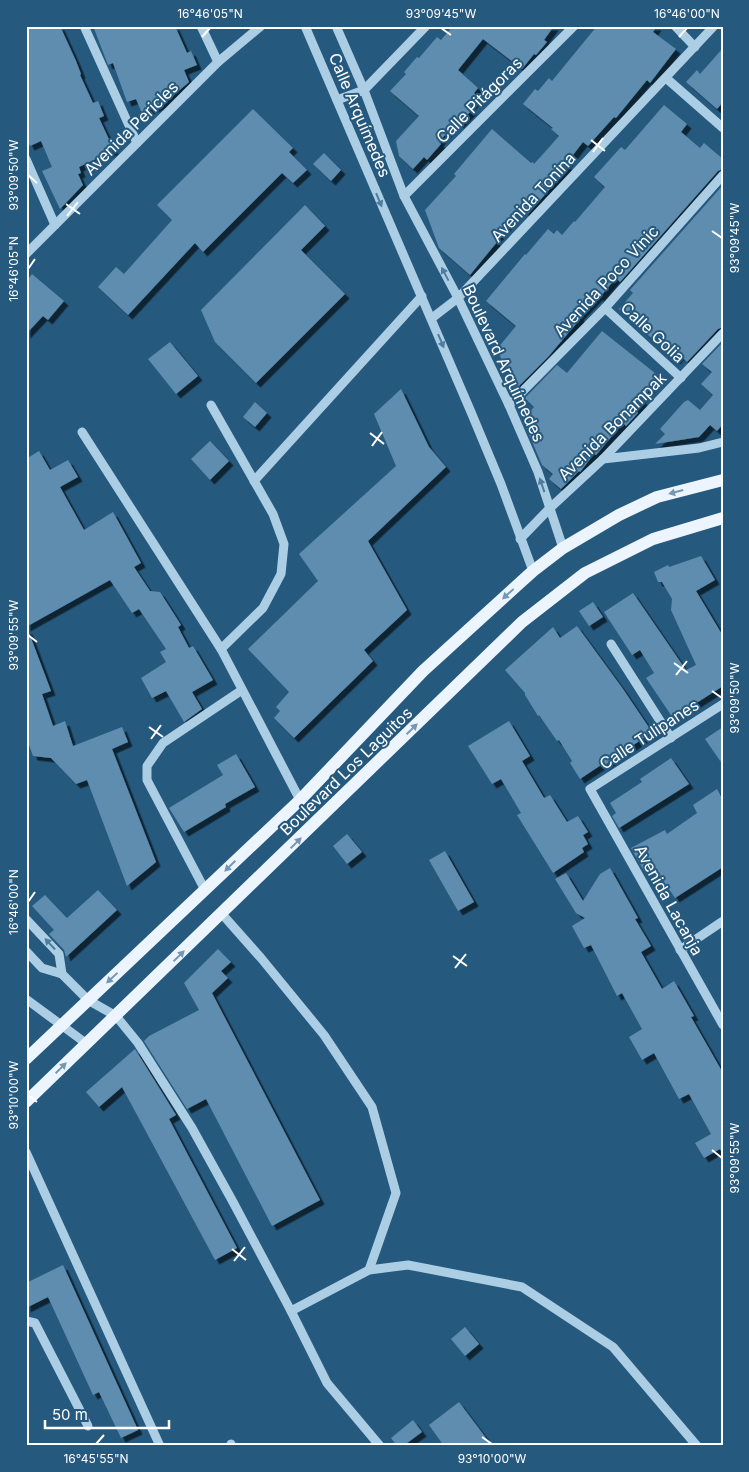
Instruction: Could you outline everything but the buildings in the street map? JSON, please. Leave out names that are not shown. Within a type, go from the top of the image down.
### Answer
[{"type":"main road","name":"Boulevard Los Laguitos","points":[[26,1059],[300,800],[423,671],[533,571],[563,548],[619,515],[657,497],[723,480]]},
{"type":"main road","name":"Boulevard Los Laguitos","points":[[26,1102],[530,616],[585,573],[653,539],[723,518]]},
{"type":"street","points":[[84,26],[137,143]]},
{"type":"street","points":[[201,26],[218,62]]},
{"type":"street","name":"Avenida Pericles","points":[[26,254],[218,62],[261,26]]},
{"type":"street","name":"Calle Arquímedes","points":[[305,26],[422,296]]},
{"type":"street","name":"Calle Arquímedes","points":[[336,26],[364,90],[404,196]]},
{"type":"street","points":[[337,100],[364,90],[426,26]]},
{"type":"street","name":"Calle Pitágoras","points":[[404,196],[574,26]]},
{"type":"street","points":[[674,26],[695,47]]},
{"type":"street","name":"Avenida Tonina","points":[[432,318],[458,298],[714,26]]},
{"type":"street","points":[[666,78],[723,128]]},
{"type":"street","points":[[26,159],[55,225]]},
{"type":"street","name":"Avenida Poco Vinic","points":[[509,405],[605,308],[723,175]]},
{"type":"street","name":"Boulevard Arquímedes","points":[[404,196],[458,298],[509,405],[538,472],[563,548]]},
{"type":"street","points":[[254,481],[422,296],[501,484],[533,571]]},
{"type":"street","name":"Calle Golia","points":[[605,308],[681,378]]},
{"type":"street","name":"Avenida Bonampak","points":[[520,539],[550,508],[603,459],[723,333]]},
{"type":"street","points":[[211,405],[273,514],[284,544],[281,574],[263,608],[220,649]]},
{"type":"street","points":[[82,432],[220,649],[300,800]]},
{"type":"street","points":[[603,459],[699,448],[723,442]]},
{"type":"street","points":[[611,644],[671,738]]},
{"type":"street","points":[[205,890],[147,780],[147,766],[163,743],[242,690]]},
{"type":"street","name":"Calle Tulipanes","points":[[590,789],[723,704]]},
{"type":"street","name":"Avenida Lacanja","points":[[590,789],[723,1025]]},
{"type":"street","points":[[222,914],[324,1035],[372,1107],[396,1193],[369,1270]]},
{"type":"street","points":[[26,919],[59,954],[62,974]]},
{"type":"street","points":[[680,950],[723,921]]},
{"type":"street","points":[[26,951],[42,968],[62,974],[88,1000],[116,1016],[138,1043],[192,1128],[291,1310],[327,1383],[380,1446]]},
{"type":"street","points":[[26,999],[87,1044]]},
{"type":"street","points":[[26,1152],[160,1446]]},
{"type":"street","points":[[291,1310],[369,1270],[408,1265],[522,1287],[613,1347],[697,1446]]},
{"type":"street","points":[[26,1321],[35,1323],[88,1426]]}]
